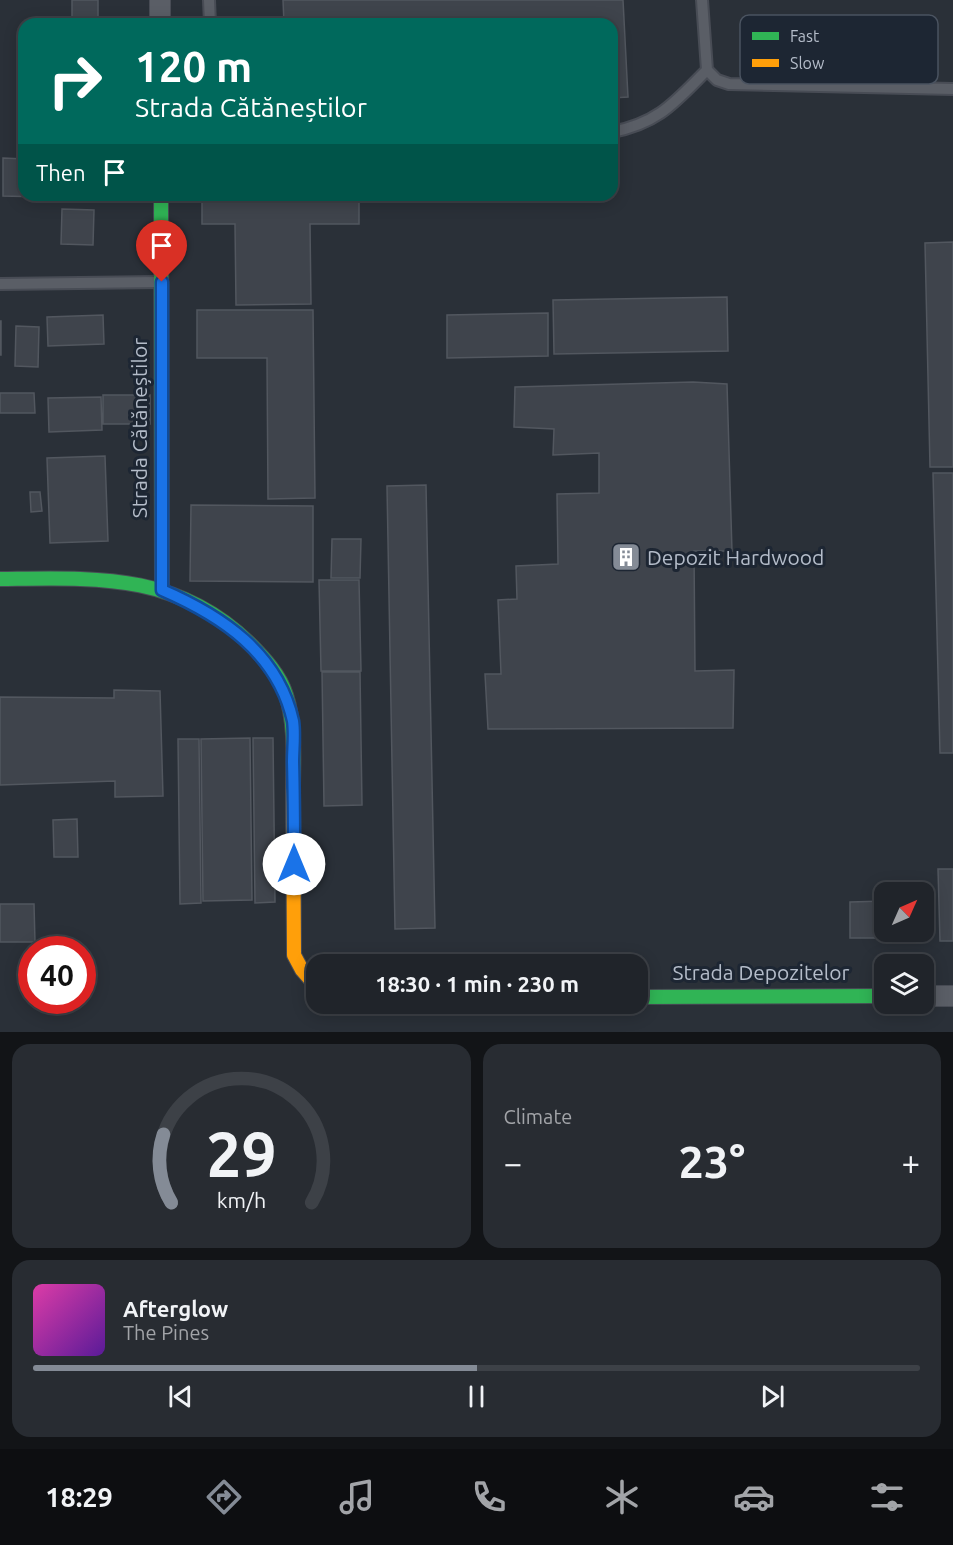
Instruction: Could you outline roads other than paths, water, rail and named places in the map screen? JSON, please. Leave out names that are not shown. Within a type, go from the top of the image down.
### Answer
[{"type":"street","points":[[160,0],[160,18]]},
{"type":"street","name":"Strada Cătăneștilor","points":[[161,201],[162,590]]},
{"type":"street","points":[[0,579],[114,581],[162,590],[193,603],[233,628],[266,661],[284,690],[293,723],[294,956],[306,975]]},
{"type":"street","name":"Strada Depozitelor","points":[[648,997],[874,996]]},
{"type":"street","points":[[934,996],[953,996]]},
{"type":"lane","points":[[209,0],[210,18]]},
{"type":"lane","points":[[702,0],[706,70],[717,80],[729,84],[953,89]]},
{"type":"lane","points":[[618,131],[664,113],[706,70]]},
{"type":"lane","points":[[0,285],[162,282]]},
{"type":"place","name":"Depozit Hardwood","points":[[626,557]]}]
